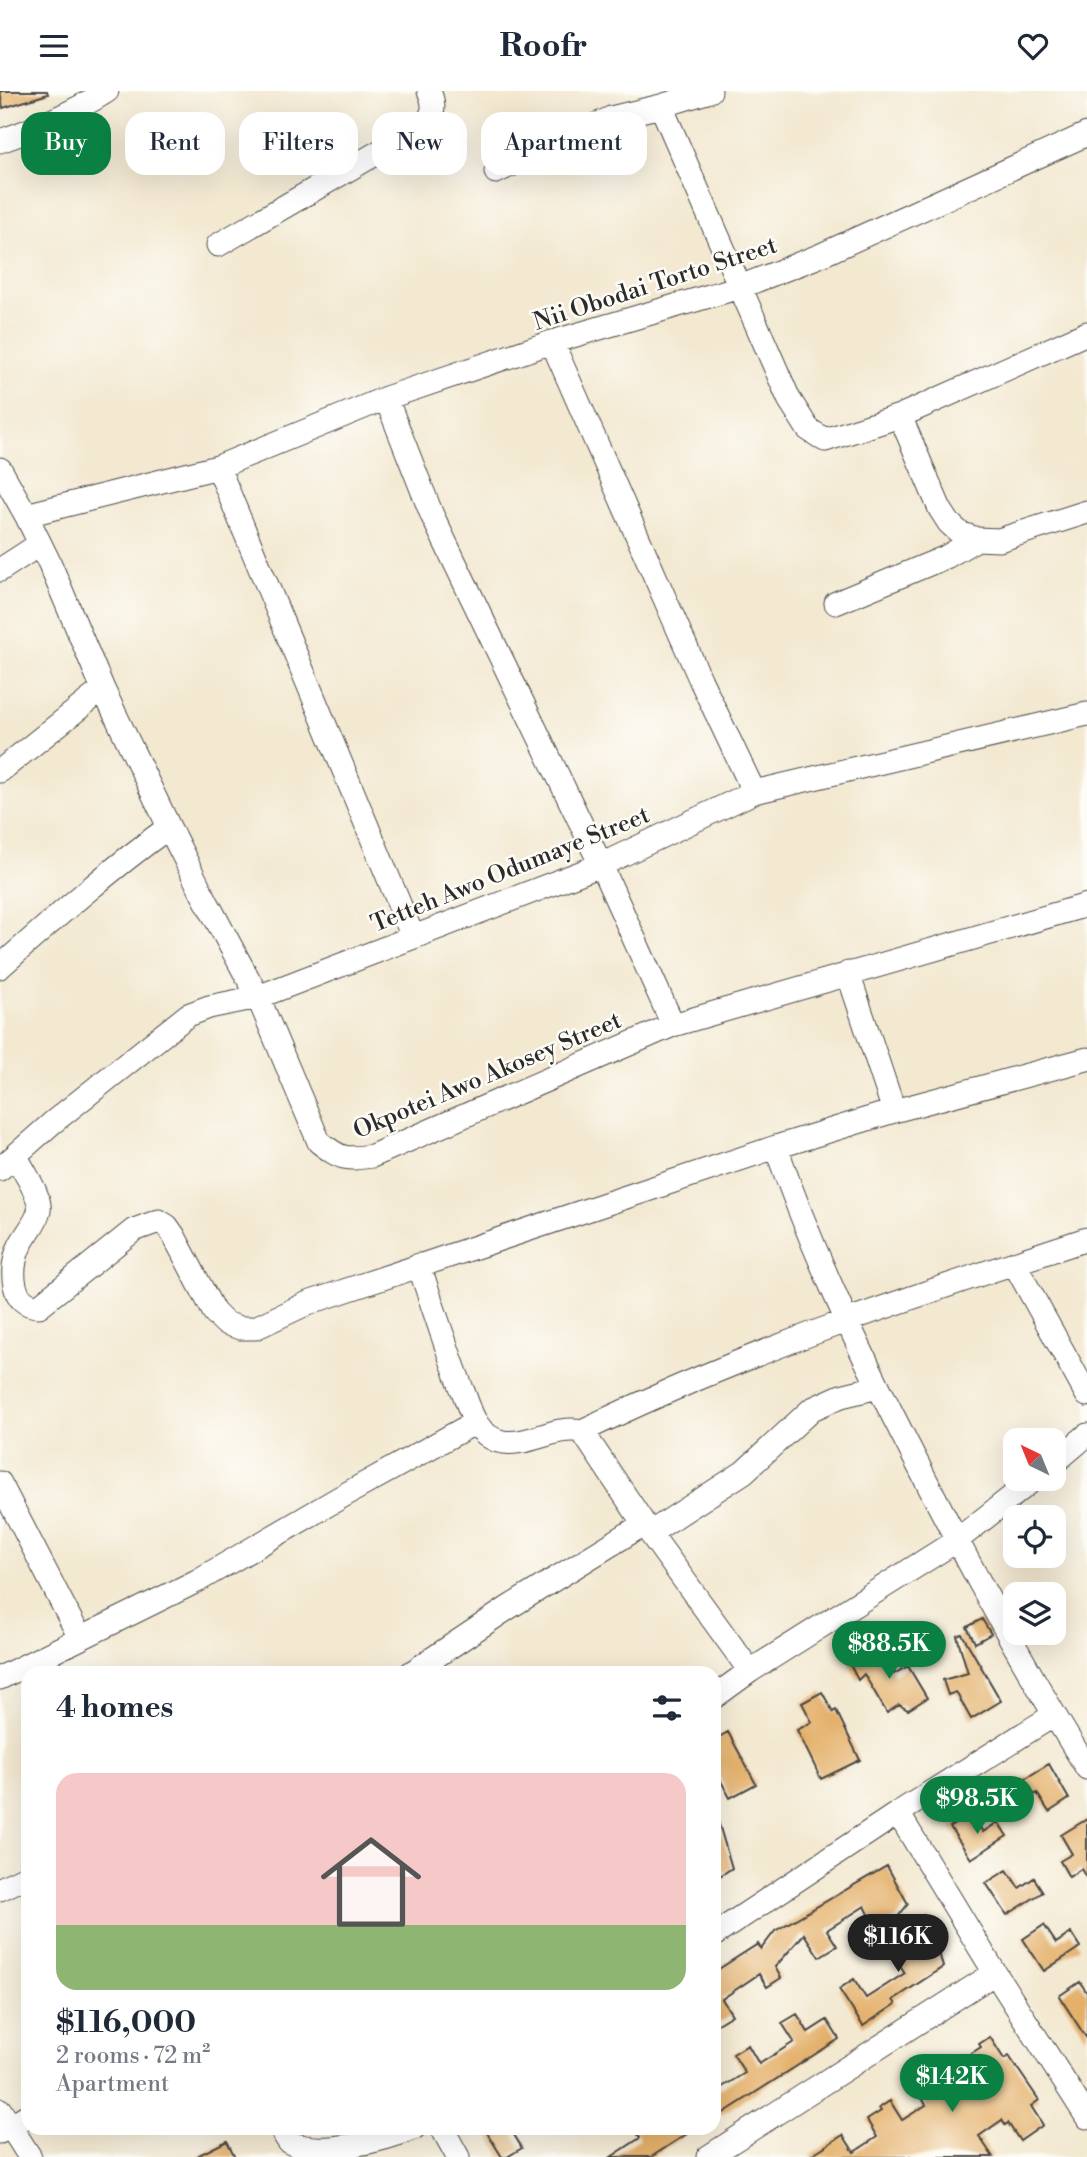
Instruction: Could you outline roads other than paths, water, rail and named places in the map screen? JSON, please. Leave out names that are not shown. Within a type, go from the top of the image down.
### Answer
[{"type":"street","points":[[0,141],[56,120],[107,91]]},
{"type":"street","points":[[218,245],[422,127],[434,111],[429,91]]},
{"type":"street","points":[[636,112],[710,91]]},
{"type":"street","points":[[661,106],[789,399],[807,429],[825,440],[900,416],[1087,333]]},
{"type":"street","name":"Nii Obodai Torto Street","points":[[26,515],[218,467],[386,398],[552,342],[740,287],[818,256],[1087,134]]},
{"type":"street","points":[[552,342],[695,668],[754,792]]},
{"type":"street","points":[[386,398],[432,515],[601,865],[673,1025]]},
{"type":"street","points":[[900,416],[940,509],[960,533],[999,540],[1087,512]]},
{"type":"street","points":[[218,467],[414,937]]},
{"type":"street","name":"Okpotei Awo Akosey Street","points":[[0,468],[45,554],[103,689],[169,827],[258,997],[319,1142],[338,1156],[352,1159],[372,1156],[673,1025],[1087,905]]},
{"type":"street","points":[[836,603],[946,557],[978,538]]},
{"type":"street","points":[[0,570],[45,554]]},
{"type":"street","points":[[0,771],[103,689]]},
{"type":"street","name":"Tetteh Awo Odumaye Street","points":[[8,1163],[52,1123],[188,1015],[209,1007],[258,997],[601,865],[754,792],[1087,714]]},
{"type":"street","points":[[0,967],[83,892],[169,827]]},
{"type":"street","points":[[848,973],[894,1111]]},
{"type":"street","points":[[8,1163],[39,1201],[39,1212],[18,1249],[13,1279],[17,1293],[30,1306],[39,1306],[53,1297],[134,1230],[159,1221],[167,1226],[174,1236],[214,1312],[225,1323],[240,1328],[255,1328],[308,1303],[776,1147],[894,1111],[1087,1059]]},
{"type":"street","points":[[776,1147],[798,1210],[878,1387],[956,1541],[1087,1768]]},
{"type":"street","points":[[419,1265],[476,1422],[489,1438],[515,1443],[566,1430],[582,1431],[684,1385],[846,1320],[1087,1239]]},
{"type":"street","points":[[1014,1263],[1087,1395]]},
{"type":"street","points":[[421,1666],[508,1608],[744,1472],[812,1409],[841,1396],[878,1387]]},
{"type":"street","points":[[24,1666],[197,1581],[476,1422]]},
{"type":"street","points":[[582,1431],[647,1529],[750,1671]]},
{"type":"street","points":[[1066,1452],[1087,1435]]},
{"type":"street","points":[[0,1483],[80,1638]]},
{"type":"street","points":[[721,1692],[956,1541],[1019,1491]]},
{"type":"street","points":[[0,1678],[21,1668]]},
{"type":"street","points":[[721,1930],[898,1813],[1054,1715]]},
{"type":"street","points":[[898,1813],[995,1973],[1087,2117]]},
{"type":"street","points":[[0,1889],[21,1879]]},
{"type":"street","points":[[708,2157],[995,1973]]},
{"type":"street","points":[[9,2121],[30,2157]]},
{"type":"street","points":[[285,2135],[296,2149],[315,2156],[328,2157],[371,2147],[398,2135]]},
{"type":"street","points":[[446,2135],[458,2157]]}]
